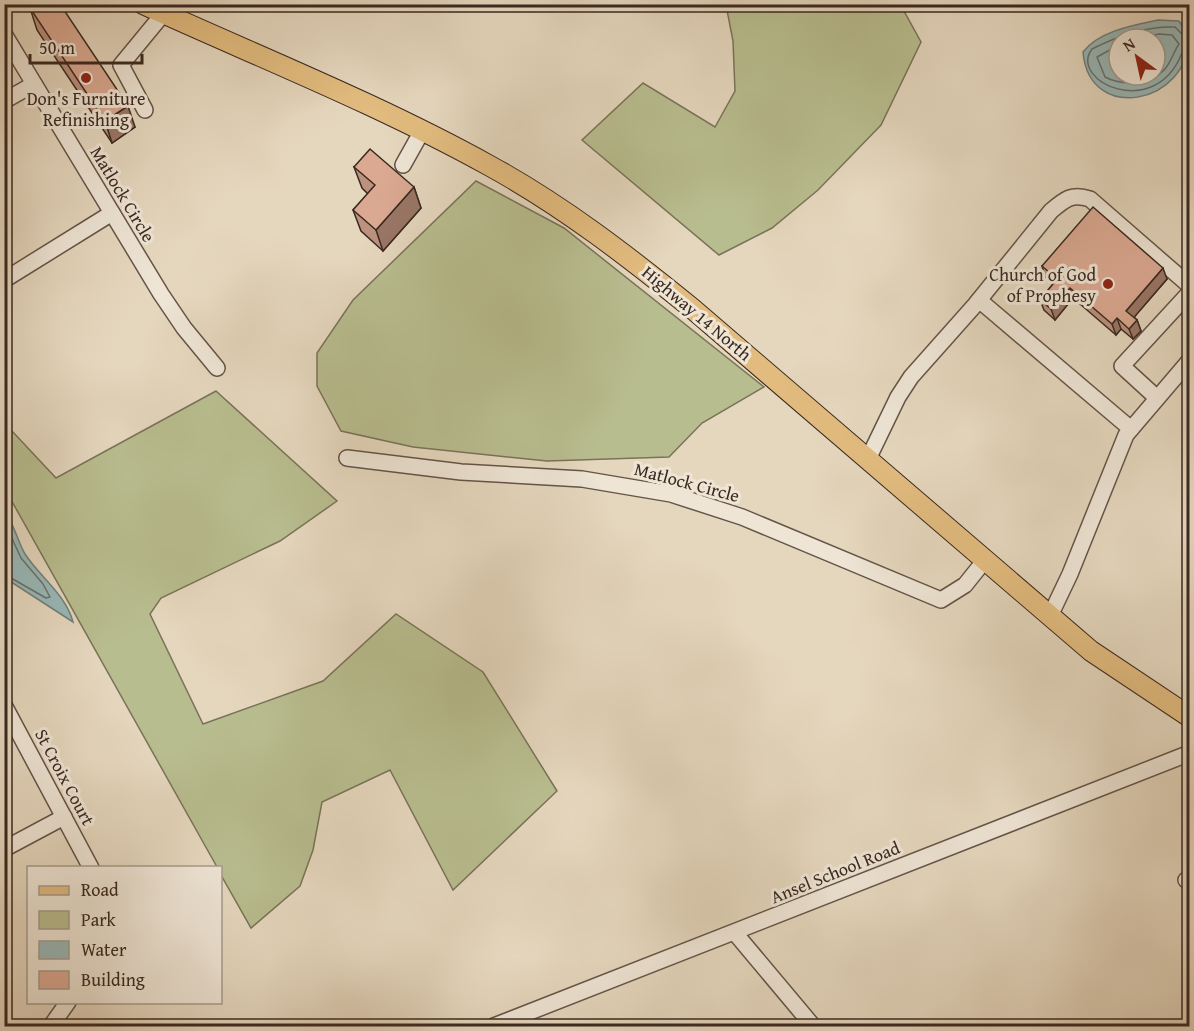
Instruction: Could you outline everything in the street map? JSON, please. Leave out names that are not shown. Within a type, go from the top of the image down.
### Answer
[{"type":"main road","name":"Highway 14 North","points":[[143,4],[422,131],[500,172],[564,212],[631,258],[1091,651],[1190,717]]},
{"type":"street","points":[[145,110],[121,65],[163,14]]},
{"type":"street","name":"Matlock Circle","points":[[4,34],[178,320],[217,368]]},
{"type":"street","points":[[4,101],[34,84]]},
{"type":"street","points":[[404,165],[422,131]]},
{"type":"street","points":[[868,459],[902,390],[1052,211],[1066,198],[1077,195],[1090,199],[1190,286]]},
{"type":"street","points":[[4,280],[112,213]]},
{"type":"street","points":[[1157,398],[1122,366],[1190,292]]},
{"type":"street","points":[[979,300],[1131,429]]},
{"type":"street","points":[[1050,616],[1070,574],[1126,435],[1189,361]]},
{"type":"street","name":"Matlock Circle","points":[[347,458],[402,467],[582,479],[671,494],[742,517],[941,600],[965,585],[985,560]]},
{"type":"street","name":"St Croix Court","points":[[4,705],[90,866]]},
{"type":"street","name":"Ansel School Road","points":[[494,1026],[1190,753]]},
{"type":"street","points":[[4,849],[64,817]]},
{"type":"street","points":[[735,933],[813,1026]]},
{"type":"street","points":[[51,1026],[67,1004]]},
{"type":"green space","points":[[726,5],[908,5],[904,11],[921,42],[881,125],[818,190],[772,228],[719,255],[582,140],[643,83],[715,127],[735,91],[733,41]]},
{"type":"green space","points":[[476,181],[564,228],[764,387],[702,423],[669,457],[547,461],[413,447],[341,431],[317,386],[317,353],[353,300]]},
{"type":"green space","points":[[216,391],[337,501],[280,541],[161,598],[150,614],[203,724],[323,681],[396,614],[483,672],[557,791],[453,890],[390,770],[322,802],[313,850],[300,886],[251,928],[222,877],[222,866],[216,866],[10,498],[5,499],[5,433],[12,431],[56,478]]},
{"type":"water","points":[[1158,20],[1179,21],[1189,36],[1185,59],[1174,77],[1167,82],[1167,27],[1128,27]]},
{"type":"water","points":[[1107,34],[1107,87],[1161,87],[1139,97],[1119,97],[1102,90],[1089,75],[1083,52]]},
{"type":"water","points":[[5,514],[25,554],[65,603],[73,622],[5,578]]},
{"type":"building","name":"Don's Furniture Refinishing","points":[[36,4],[60,4],[128,106],[105,121],[30,8]]},
{"type":"building","points":[[370,149],[414,187],[376,230],[353,210],[375,185],[354,167]]},
{"type":"building","name":"Church of God of Prophesy","points":[[1093,207],[1163,268],[1126,311],[1137,320],[1129,329],[1117,318],[1112,324],[1070,288],[1051,309],[1040,300],[1057,279],[1042,266]]},
{"type":"place","name":"Don's Furniture Refinishing","points":[[86,78]]},
{"type":"place","name":"Church of God of Prophesy","points":[[1108,284]]}]
